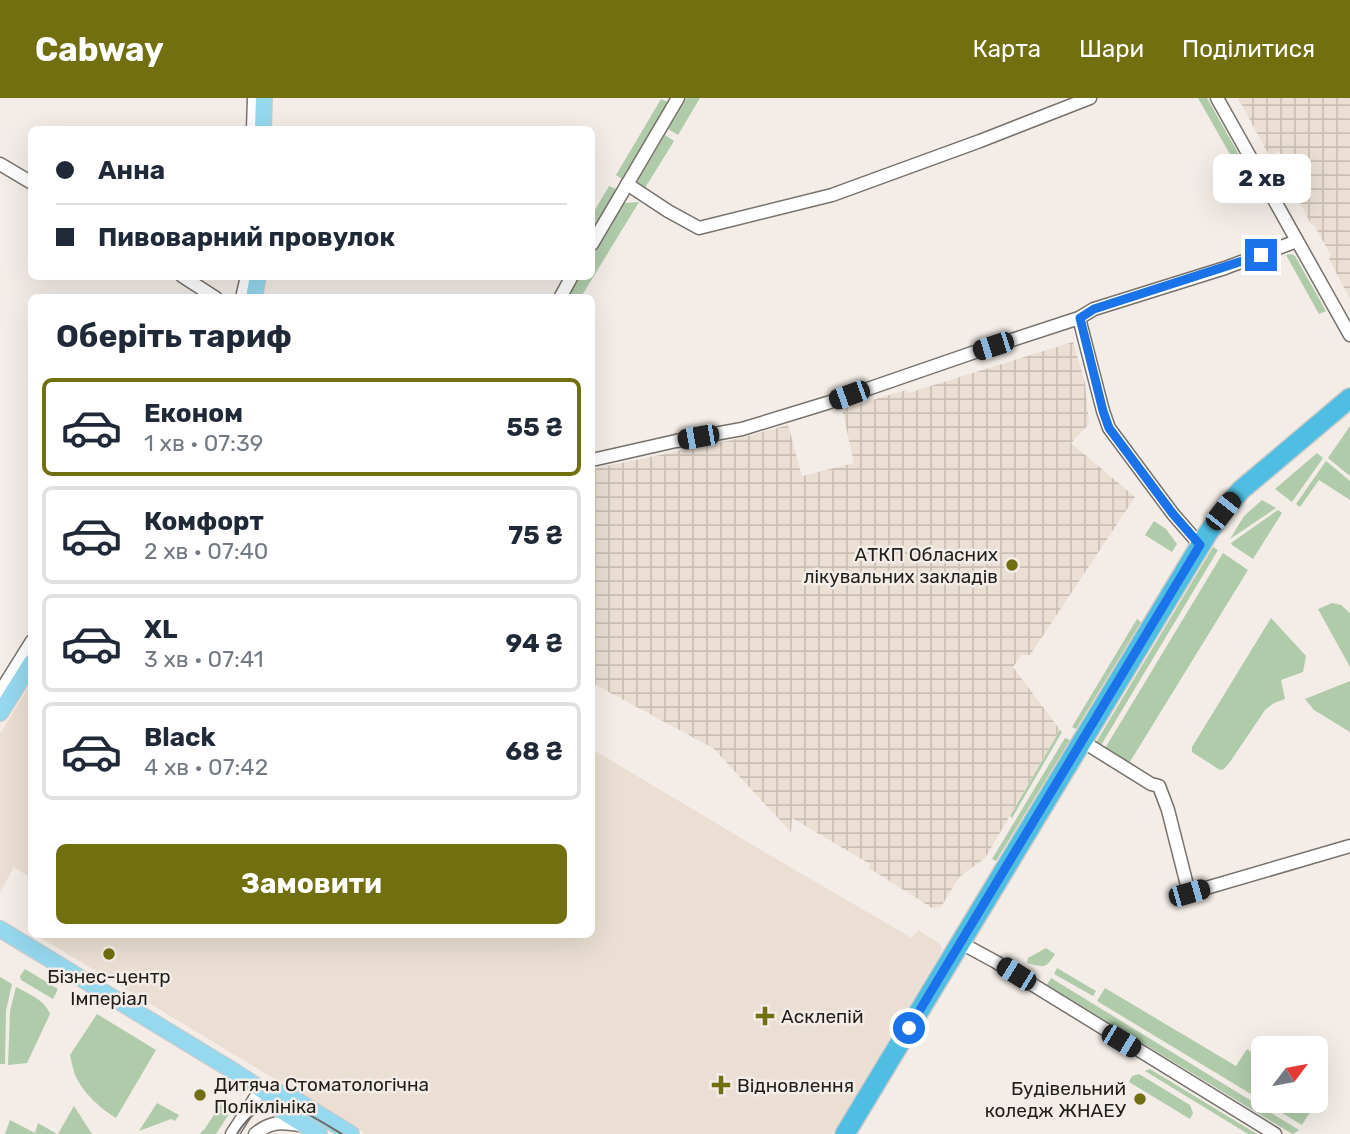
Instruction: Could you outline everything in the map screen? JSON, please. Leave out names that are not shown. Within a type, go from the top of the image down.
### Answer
[{"type":"highway","points":[[845,1134],[1223,511],[1241,490],[1350,398]]},
{"type":"main road","points":[[263,126],[264,98]]},
{"type":"main road","points":[[0,713],[28,668]]},
{"type":"main road","points":[[0,929],[233,1070],[264,1091],[274,1105],[312,1130]]},
{"type":"main road","points":[[264,1091],[290,1097],[351,1134]]},
{"type":"street","points":[[253,126],[254,98]]},
{"type":"street","points":[[595,239],[678,98]]},
{"type":"street","points":[[627,184],[699,228],[832,195],[1090,98]]},
{"type":"street","points":[[1217,98],[1350,335]]},
{"type":"street","points":[[0,164],[28,181]]},
{"type":"street","points":[[595,459],[742,429],[827,403],[1297,241]]},
{"type":"street","points":[[188,280],[210,294]]},
{"type":"street","points":[[1080,318],[1109,428],[1173,514],[1200,545]]},
{"type":"street","points":[[0,692],[28,647]]},
{"type":"street","points":[[1082,741],[1151,784],[1159,786],[1168,810],[1189,893],[1350,846]]},
{"type":"street","points":[[961,943],[996,961],[1121,1041],[1275,1134]]},
{"type":"street","points":[[232,1134],[264,1091]]},
{"type":"street","points":[[255,1134],[264,1127],[284,1122],[312,1130]]},
{"type":"shaded area","points":[[1350,98],[1350,299],[1329,259],[1331,255],[1311,224],[1276,158],[1281,156],[1279,151],[1269,155],[1239,100]]},
{"type":"shaded area","points":[[1073,342],[1085,383],[1089,424],[1071,443],[1135,497],[1030,655],[1022,655],[1013,667],[1060,730],[985,858],[959,877],[941,907],[932,908],[869,868],[870,864],[792,818],[791,832],[713,748],[595,685],[595,468],[732,440],[788,425],[802,476],[854,463],[842,409],[906,390],[908,393]]},
{"type":"shaded area","points":[[28,688],[28,876],[14,867],[0,892],[0,734]]},
{"type":"shaded area","points":[[595,751],[912,938],[918,930],[942,948],[832,1134],[366,1134],[41,938],[595,938]]},
{"type":"green space","points":[[687,98],[700,98],[678,135],[668,129]]},
{"type":"green space","points":[[1198,98],[1207,98],[1247,169],[1244,179]]},
{"type":"green space","points":[[661,99],[668,102],[622,179],[616,175]]},
{"type":"green space","points":[[665,135],[674,141],[645,188],[637,182]]},
{"type":"green space","points":[[609,186],[616,189],[595,226],[595,210]]},
{"type":"green space","points":[[639,202],[595,274],[595,252],[624,203]]},
{"type":"green space","points":[[1286,255],[1295,256],[1326,311],[1319,314]]},
{"type":"green space","points":[[578,280],[591,280],[583,294],[570,294]]},
{"type":"green space","points":[[1350,426],[1350,476],[1328,458]]},
{"type":"green space","points":[[1317,453],[1323,458],[1292,502],[1275,489]]},
{"type":"green space","points":[[1326,461],[1350,481],[1350,500],[1319,480],[1300,507],[1296,504]]},
{"type":"green space","points":[[1262,500],[1276,508],[1230,539],[1244,516]]},
{"type":"green space","points":[[1278,510],[1282,513],[1253,559],[1232,545],[1231,543]]},
{"type":"green space","points":[[1154,521],[1166,529],[1177,544],[1172,552],[1145,535]]},
{"type":"green space","points":[[1213,547],[1218,550],[1100,747],[1095,744]]},
{"type":"green space","points":[[1223,553],[1248,570],[1128,765],[1104,750]]},
{"type":"green space","points":[[1332,603],[1341,605],[1350,613],[1350,667],[1318,609]]},
{"type":"green space","points":[[1271,618],[1306,656],[1303,672],[1281,680],[1285,699],[1265,710],[1230,762],[1220,770],[1192,752],[1192,747]]},
{"type":"green space","points":[[1137,619],[1141,622],[1076,729],[1072,727]]},
{"type":"green space","points":[[1350,681],[1350,732],[1314,710],[1305,699]]},
{"type":"green space","points":[[1060,730],[1062,732],[1012,818],[1010,816]]},
{"type":"green space","points":[[1065,738],[1070,740],[996,861],[992,859]]},
{"type":"green space","points":[[1046,948],[1055,954],[1049,963],[1041,966],[1027,963],[1028,958]]},
{"type":"green space","points":[[1057,968],[1096,991],[1093,996],[1054,974]]},
{"type":"green space","points":[[25,969],[58,989],[53,999],[21,980],[20,976]]},
{"type":"green space","points":[[0,977],[12,984],[6,1011],[5,1064],[0,1064]]},
{"type":"green space","points":[[1051,978],[1251,1101],[1251,1109],[1047,985]]},
{"type":"green space","points":[[16,987],[40,1001],[50,1014],[27,1063],[8,1065],[10,1011]]},
{"type":"green space","points":[[1105,988],[1236,1066],[1247,1049],[1251,1052],[1251,1094],[1097,1001]]},
{"type":"green space","points":[[97,1014],[156,1050],[116,1118],[88,1095],[75,1075],[70,1055]]},
{"type":"green space","points":[[1150,1069],[1257,1134],[1248,1134],[1145,1071]]},
{"type":"green space","points":[[1139,1074],[1190,1105],[1193,1113],[1190,1119],[1129,1082],[1132,1076]]},
{"type":"green space","points":[[157,1103],[179,1115],[175,1121],[171,1119],[139,1131]]},
{"type":"green space","points":[[221,1104],[231,1111],[216,1134],[200,1134],[204,1130]]},
{"type":"green space","points":[[74,1106],[92,1134],[58,1134]]},
{"type":"green space","points":[[1258,1113],[1271,1113],[1299,1130],[1293,1134]]},
{"type":"green space","points":[[1282,1113],[1309,1113],[1302,1125]]},
{"type":"green space","points":[[10,1120],[35,1133],[38,1123],[57,1134],[5,1134]]},
{"type":"tram line","points":[[237,1134],[249,1118],[261,1109],[274,1106],[300,1110],[342,1134]]},
{"type":"place","name":"АТКП Обласних лікувальних закладів","points":[[1012,565]]},
{"type":"place","name":"Бізнес-центр Імперіал","points":[[109,954]]},
{"type":"place","name":"Асклепій","points":[[765,1016]]},
{"type":"place","name":"Відновлення","points":[[721,1085]]},
{"type":"place","name":"Дитяча Стоматологічна Поліклініка","points":[[200,1095]]},
{"type":"place","name":"Будівельний коледж ЖНАЕУ","points":[[1140,1099]]},
{"type":"route","points":[[909,1028],[1200,545],[1173,514],[1109,428],[1080,318],[1094,309],[1261,255]]}]
